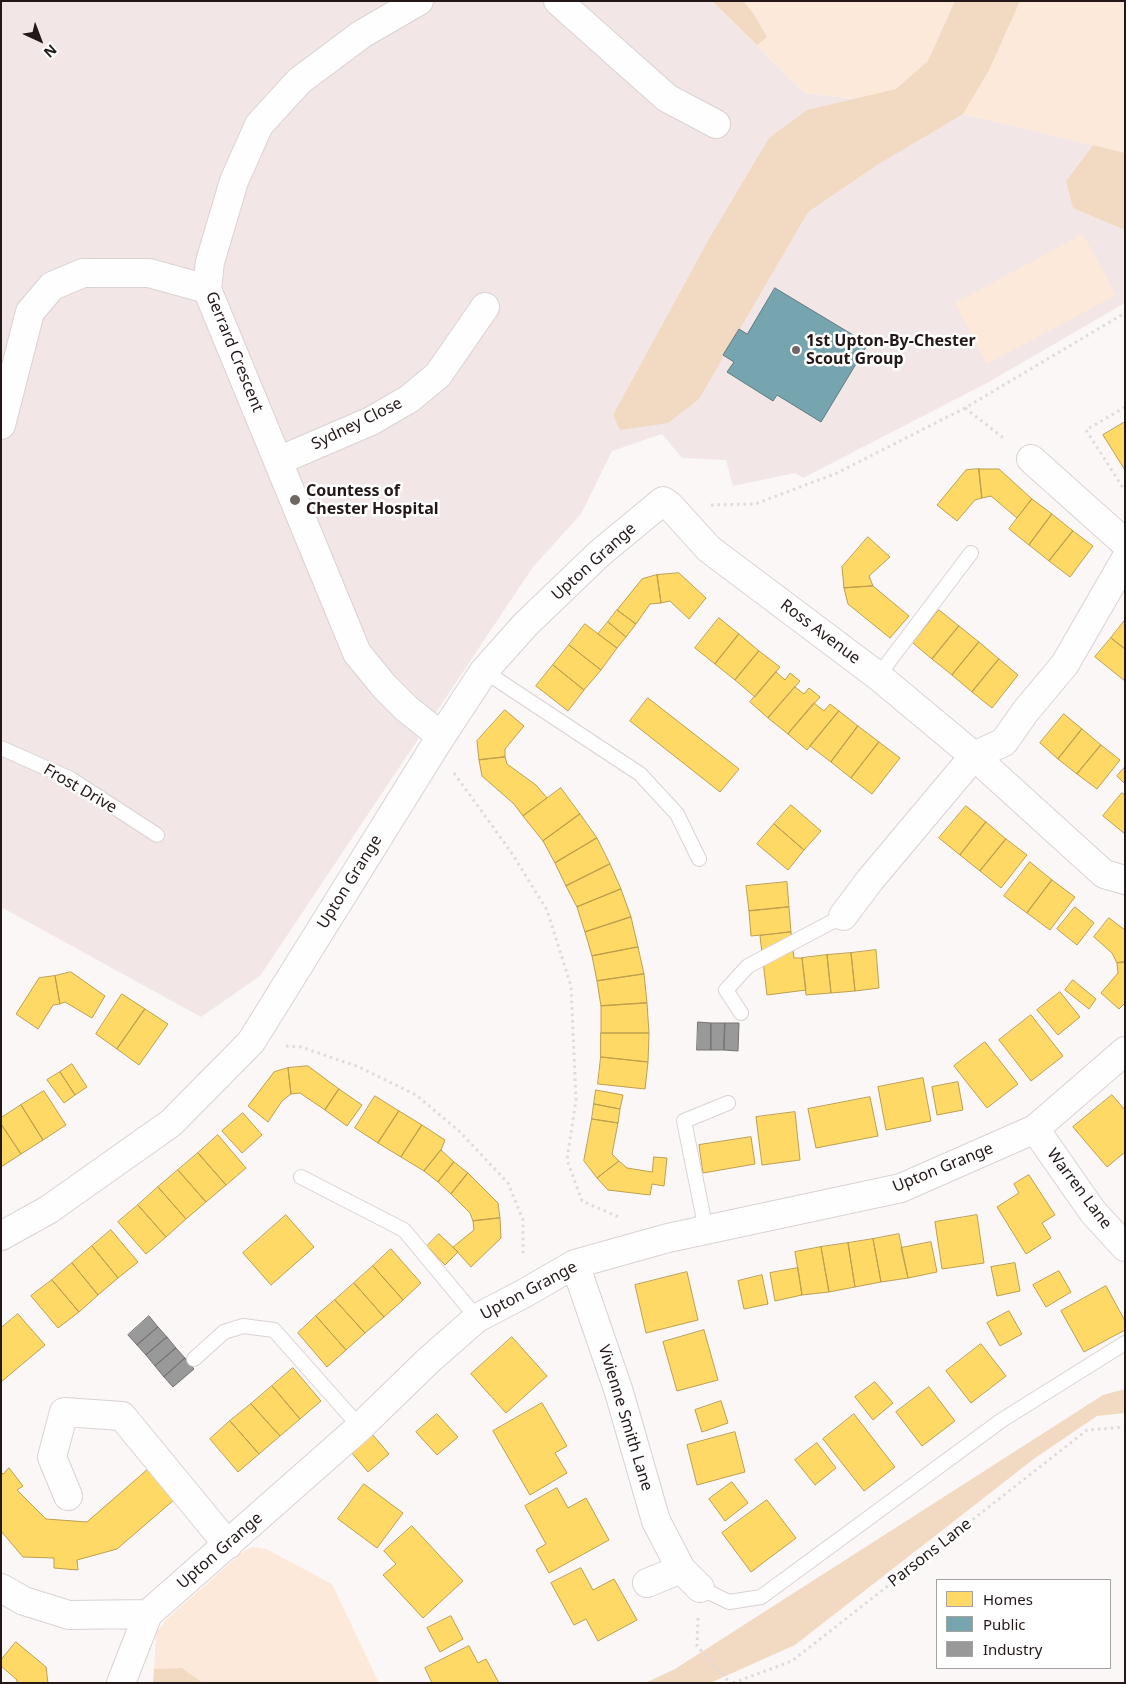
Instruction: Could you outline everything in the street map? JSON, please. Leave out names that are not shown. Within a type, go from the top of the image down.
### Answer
[{"type":"street","name":"Gerrard Crescent","points":[[418,1],[362,34],[299,82],[259,125],[234,181],[210,262],[207,289],[357,653],[384,686],[438,741]]},
{"type":"street","points":[[558,1],[667,98],[716,124]]},
{"type":"street","points":[[1,425],[30,312],[52,286],[83,273],[150,273],[207,289]]},
{"type":"street","name":"Sydney Close","points":[[278,462],[371,421],[409,399],[438,375],[484,307]]},
{"type":"street","points":[[1031,460],[1125,543]]},
{"type":"street","name":"Upton Grange","points":[[1,1236],[48,1210],[171,1123],[251,1042],[438,741],[484,671],[526,624],[600,553],[663,501],[670,506]]},
{"type":"street","name":"Ross Avenue","points":[[670,506],[709,549],[878,676],[974,756],[1104,874],[1125,880]]},
{"type":"street","points":[[843,916],[876,873],[974,756],[1004,742],[1065,664],[1125,560]]},
{"type":"street","name":"Upton Grange","points":[[148,1614],[360,1427],[429,1360],[477,1318],[575,1264],[668,1238],[901,1188],[1035,1130],[1125,1051]]},
{"type":"street","name":"Warren Lane","points":[[1035,1130],[1094,1212],[1125,1247]]},
{"type":"street","name":"Vivienne Smith Lane","points":[[575,1264],[619,1392],[656,1521],[691,1578]]},
{"type":"street","points":[[68,1496],[52,1458],[64,1412],[122,1416],[228,1545]]},
{"type":"street","points":[[647,1583],[691,1578]]},
{"type":"street","points":[[1,1588],[24,1601],[69,1615],[148,1614],[121,1683]]},
{"type":"lane","points":[[878,676],[971,554]]},
{"type":"lane","points":[[484,671],[640,774],[677,814],[699,859]]},
{"type":"lane","name":"Frost Drive","points":[[1,748],[71,779],[157,834]]},
{"type":"lane","points":[[741,1013],[726,990],[748,966],[843,916]]},
{"type":"lane","points":[[706,1230],[684,1121],[728,1103]]},
{"type":"lane","points":[[301,1177],[404,1230],[477,1318]]},
{"type":"lane","points":[[194,1359],[224,1332],[243,1326],[274,1330],[360,1427]]},
{"type":"lane","points":[[691,1578],[729,1602],[761,1597],[1002,1420],[1125,1343]]},
{"type":"path","points":[[670,506],[755,504],[837,473],[965,408],[1125,313]]},
{"type":"path","points":[[1125,407],[1086,430],[1125,491]]},
{"type":"path","points":[[965,408],[1031,460]]},
{"type":"path","points":[[438,741],[547,910],[572,986],[576,1100],[567,1160],[582,1201],[668,1238]]},
{"type":"path","points":[[251,1042],[301,1047],[359,1067],[416,1095],[459,1131],[508,1183],[523,1220],[523,1294]]},
{"type":"path","name":"Parsons Lane","points":[[732,1683],[792,1661],[1087,1430],[1125,1427]]},
{"type":"path","points":[[691,1578],[697,1646],[732,1683]]},
{"type":"shaded area","name":"Countess of Chester Hospital","points":[[1,1],[712,1],[805,93],[946,110],[1093,145],[1066,181],[1125,230],[1125,303],[987,383],[803,478],[795,473],[733,486],[726,460],[682,458],[662,434],[612,451],[581,514],[533,567],[260,976],[201,1017],[1,907]]},
{"type":"shaded area","points":[[712,1],[1125,1],[1125,153],[946,110],[805,93]]},
{"type":"shaded area","points":[[712,1],[743,1],[753,13],[767,37],[757,45]]},
{"type":"shaded area","points":[[955,1],[1020,1],[989,70],[963,114],[877,165],[808,212],[699,399],[668,423],[620,430],[613,415],[709,239],[769,138],[807,110],[896,89],[928,61]]},
{"type":"shaded area","points":[[1093,145],[1125,153],[1125,230],[1073,208],[1066,181]]},
{"type":"shaded area","points":[[1083,234],[1116,295],[987,364],[955,303]]},
{"type":"shaded area","points":[[1125,1389],[1125,1413],[1097,1416],[1035,1458],[795,1645],[710,1683],[645,1683],[675,1669],[1103,1395]]},
{"type":"shaded area","points":[[253,1547],[266,1549],[332,1584],[379,1683],[203,1683],[182,1668],[154,1669],[156,1633],[167,1619],[244,1551]]},
{"type":"shaded area","points":[[182,1668],[203,1683],[153,1683],[154,1669]]},
{"type":"building: Homes","points":[[1125,422],[1125,470],[1103,435]]},
{"type":"building: Homes","points":[[979,469],[982,498],[975,500],[957,521],[937,505],[966,470]]},
{"type":"building: Homes","points":[[979,469],[999,469],[1032,499],[1017,518],[991,496],[982,498]]},
{"type":"building: Homes","points":[[1032,499],[1052,514],[1029,545],[1009,529]]},
{"type":"building: Homes","points":[[1052,514],[1073,531],[1049,561],[1029,545]]},
{"type":"building: Homes","points":[[1073,531],[1093,546],[1070,577],[1049,561]]},
{"type":"building: Homes","points":[[868,537],[890,557],[869,576],[873,586],[844,588],[842,567]]},
{"type":"building: Homes","points":[[679,573],[706,598],[689,619],[670,601],[661,603],[657,575]]},
{"type":"building: Homes","points":[[657,575],[661,603],[650,604],[636,624],[617,610],[642,579]]},
{"type":"building: Homes","points":[[873,586],[909,616],[890,638],[848,604],[844,588]]},
{"type":"building: Homes","points":[[617,610],[636,624],[626,637],[608,622]]},
{"type":"building: Homes","points":[[939,610],[959,626],[932,659],[913,643]]},
{"type":"building: Homes","points":[[719,618],[739,634],[715,664],[695,648]]},
{"type":"building: Homes","points":[[1125,620],[1125,649],[1111,638]]},
{"type":"building: Homes","points":[[608,622],[626,637],[617,648],[598,634]]},
{"type":"building: Homes","points":[[585,624],[617,648],[601,670],[569,645]]},
{"type":"building: Homes","points":[[959,626],[979,642],[952,675],[932,659]]},
{"type":"building: Homes","points":[[739,634],[759,651],[735,680],[715,664]]},
{"type":"building: Homes","points":[[1111,638],[1125,649],[1125,681],[1095,657]]},
{"type":"building: Homes","points":[[979,642],[999,659],[972,692],[952,675]]},
{"type":"building: Homes","points":[[569,645],[601,670],[584,690],[553,665]]},
{"type":"building: Homes","points":[[759,651],[780,667],[755,697],[735,680]]},
{"type":"building: Homes","points":[[999,659],[1018,675],[992,708],[972,692]]},
{"type":"building: Homes","points":[[553,665],[584,690],[568,711],[536,686]]},
{"type":"building: Homes","points":[[776,672],[785,680],[790,673],[800,681],[768,718],[750,702]]},
{"type":"building: Homes","points":[[795,687],[804,694],[809,688],[820,697],[788,734],[768,718]]},
{"type":"building: Homes","points":[[648,698],[739,769],[720,792],[630,721]]},
{"type":"building: Homes","points":[[814,703],[824,711],[830,704],[839,711],[807,750],[788,734]]},
{"type":"building: Homes","points":[[505,710],[524,726],[505,749],[505,757],[479,760],[477,741]]},
{"type":"building: Homes","points":[[839,711],[858,726],[831,762],[810,746]]},
{"type":"building: Homes","points":[[1064,714],[1082,729],[1058,759],[1040,743]]},
{"type":"building: Homes","points":[[858,726],[879,742],[851,778],[831,762]]},
{"type":"building: Homes","points":[[1082,729],[1101,745],[1077,774],[1058,759]]},
{"type":"building: Homes","points":[[879,742],[900,758],[872,794],[851,778]]},
{"type":"building: Homes","points":[[1101,745],[1120,760],[1097,789],[1077,774]]},
{"type":"building: Homes","points":[[505,757],[507,764],[536,785],[547,798],[523,816],[514,804],[482,776],[479,760]]},
{"type":"building: Homes","points":[[1125,767],[1125,784],[1117,776]]},
{"type":"building: Homes","points":[[561,788],[580,814],[543,841],[523,816]]},
{"type":"building: Homes","points":[[1122,793],[1125,795],[1125,834],[1103,816]]},
{"type":"building: Homes","points":[[791,805],[821,831],[804,850],[774,824]]},
{"type":"building: Homes","points":[[966,806],[986,822],[960,855],[939,838]]},
{"type":"building: Homes","points":[[580,814],[597,838],[555,863],[543,841]]},
{"type":"building: Homes","points":[[986,822],[1006,839],[980,871],[960,855]]},
{"type":"building: Homes","points":[[774,824],[804,850],[788,870],[757,844]]},
{"type":"building: Homes","points":[[597,838],[610,864],[566,886],[555,863]]},
{"type":"building: Homes","points":[[1006,839],[1027,855],[1001,888],[980,871]]},
{"type":"building: Homes","points":[[1030,862],[1052,880],[1027,913],[1004,896]]},
{"type":"building: Homes","points":[[610,864],[621,889],[577,907],[566,886]]},
{"type":"building: Homes","points":[[1052,880],[1075,897],[1050,930],[1027,913]]},
{"type":"building: Homes","points":[[787,882],[789,907],[749,911],[746,886]]},
{"type":"building: Homes","points":[[621,889],[631,917],[585,932],[577,907]]},
{"type":"building: Homes","points":[[789,907],[791,932],[751,936],[749,911]]},
{"type":"building: Homes","points":[[1075,907],[1094,923],[1077,945],[1057,929]]},
{"type":"building: Homes","points":[[631,917],[638,947],[592,956],[585,932]]},
{"type":"building: Homes","points":[[1109,918],[1125,930],[1125,962],[1117,963],[1112,953],[1094,937]]},
{"type":"building: Homes","points":[[791,932],[794,958],[802,958],[806,990],[767,995],[760,936]]},
{"type":"building: Homes","points":[[638,947],[644,974],[597,981],[592,956]]},
{"type":"building: Homes","points":[[876,950],[879,988],[855,991],[851,953]]},
{"type":"building: Homes","points":[[851,953],[855,991],[831,993],[827,955]]},
{"type":"building: Homes","points":[[827,955],[831,993],[806,995],[802,958]]},
{"type":"building: Homes","points":[[1125,962],[1125,1003],[1119,1009],[1101,993],[1118,973],[1117,963]]},
{"type":"building: Homes","points":[[71,972],[105,996],[92,1018],[65,1002],[60,1004],[55,976]]},
{"type":"building: Homes","points":[[644,974],[647,1003],[601,1006],[597,981]]},
{"type":"building: Homes","points":[[55,976],[60,1004],[53,1005],[38,1029],[16,1014],[39,978]]},
{"type":"building: Homes","points":[[1073,980],[1096,999],[1089,1009],[1065,990]]},
{"type":"building: Homes","points":[[1060,992],[1080,1017],[1058,1035],[1037,1010]]},
{"type":"building: Homes","points":[[122,994],[145,1009],[117,1049],[96,1034]]},
{"type":"building: Homes","points":[[647,1003],[649,1033],[601,1033],[601,1006]]},
{"type":"building: Homes","points":[[145,1009],[168,1024],[139,1065],[117,1049]]},
{"type":"building: Homes","points":[[1031,1015],[1063,1056],[1031,1081],[999,1040]]},
{"type":"building: Homes","points":[[601,1033],[649,1033],[648,1062],[601,1057]]},
{"type":"building: Homes","points":[[985,1042],[1018,1084],[987,1108],[954,1066]]},
{"type":"building: Homes","points":[[601,1057],[648,1062],[645,1089],[598,1084]]},
{"type":"building: Homes","points":[[72,1064],[87,1087],[75,1095],[60,1072]]},
{"type":"building: Homes","points":[[308,1066],[339,1089],[325,1110],[300,1093],[291,1094],[288,1068]]},
{"type":"building: Homes","points":[[288,1068],[291,1094],[282,1101],[268,1122],[248,1106],[274,1072]]},
{"type":"building: Homes","points":[[60,1072],[75,1095],[64,1103],[47,1080]]},
{"type":"building: Homes","points":[[923,1078],[931,1121],[886,1130],[878,1087]]},
{"type":"building: Homes","points":[[958,1082],[963,1110],[937,1115],[932,1087]]},
{"type":"building: Homes","points":[[339,1089],[362,1105],[347,1126],[325,1110]]},
{"type":"building: Homes","points":[[596,1090],[623,1095],[620,1109],[594,1104]]},
{"type":"building: Homes","points":[[44,1091],[66,1125],[43,1140],[21,1105]]},
{"type":"building: Homes","points":[[1112,1095],[1125,1110],[1125,1152],[1107,1167],[1073,1127]]},
{"type":"building: Homes","points":[[375,1096],[399,1111],[378,1143],[355,1128]]},
{"type":"building: Homes","points":[[870,1097],[878,1136],[816,1148],[808,1109]]},
{"type":"building: Homes","points":[[594,1104],[620,1109],[618,1123],[592,1119]]},
{"type":"building: Homes","points":[[21,1105],[43,1140],[21,1154],[1,1124],[1,1118]]},
{"type":"building: Homes","points":[[399,1111],[422,1125],[401,1157],[378,1143]]},
{"type":"building: Homes","points":[[795,1112],[800,1160],[762,1165],[756,1117]]},
{"type":"building: Homes","points":[[243,1113],[262,1135],[242,1153],[222,1131]]},
{"type":"building: Homes","points":[[592,1119],[618,1123],[612,1154],[619,1161],[597,1178],[584,1161]]},
{"type":"building: Homes","points":[[1,1124],[21,1154],[1,1167]]},
{"type":"building: Homes","points":[[422,1125],[445,1140],[441,1150],[424,1171],[401,1157]]},
{"type":"building: Homes","points":[[218,1135],[246,1168],[226,1185],[198,1153]]},
{"type":"building: Homes","points":[[751,1137],[755,1164],[703,1173],[699,1145]]},
{"type":"building: Homes","points":[[441,1150],[454,1162],[438,1182],[424,1171]]},
{"type":"building: Homes","points":[[198,1153],[226,1185],[206,1202],[178,1170]]},
{"type":"building: Homes","points":[[654,1157],[667,1158],[664,1186],[652,1184],[650,1195],[608,1190],[597,1178],[619,1161],[627,1168],[652,1172]]},
{"type":"building: Homes","points":[[454,1162],[468,1173],[451,1194],[438,1182]]},
{"type":"building: Homes","points":[[178,1170],[206,1202],[186,1219],[158,1187]]},
{"type":"building: Homes","points":[[468,1173],[498,1203],[500,1218],[473,1221],[470,1213],[451,1194]]},
{"type":"building: Homes","points":[[1029,1175],[1055,1215],[1042,1223],[1051,1238],[1026,1254],[997,1207],[1019,1193],[1014,1184]]},
{"type":"building: Homes","points":[[158,1187],[186,1219],[166,1237],[138,1205]]},
{"type":"building: Homes","points":[[138,1205],[166,1237],[146,1254],[118,1222]]},
{"type":"building: Homes","points":[[286,1215],[314,1247],[271,1285],[243,1253]]},
{"type":"building: Homes","points":[[977,1215],[984,1263],[942,1269],[935,1222]]},
{"type":"building: Homes","points":[[500,1218],[501,1238],[471,1267],[453,1247],[474,1230],[473,1221]]},
{"type":"building: Homes","points":[[111,1230],[138,1262],[118,1278],[92,1246]]},
{"type":"building: Homes","points":[[439,1234],[458,1252],[445,1265],[427,1246]]},
{"type":"building: Homes","points":[[899,1234],[908,1278],[881,1282],[873,1239]]},
{"type":"building: Homes","points":[[873,1239],[881,1282],[855,1287],[848,1243]]},
{"type":"building: Homes","points":[[931,1242],[937,1272],[908,1278],[901,1248]]},
{"type":"building: Homes","points":[[848,1243],[855,1287],[829,1292],[821,1247]]},
{"type":"building: Homes","points":[[92,1246],[118,1278],[98,1295],[72,1263]]},
{"type":"building: Homes","points":[[821,1247],[829,1292],[802,1295],[795,1252]]},
{"type":"building: Homes","points":[[391,1249],[421,1283],[403,1300],[373,1266]]},
{"type":"building: Homes","points":[[72,1263],[98,1295],[79,1312],[52,1280]]},
{"type":"building: Homes","points":[[1015,1263],[1020,1291],[997,1296],[991,1267]]},
{"type":"building: Homes","points":[[373,1266],[403,1300],[384,1317],[354,1283]]},
{"type":"building: Homes","points":[[798,1268],[802,1295],[775,1301],[770,1273]]},
{"type":"building: Homes","points":[[1059,1271],[1071,1292],[1046,1307],[1033,1285]]},
{"type":"building: Homes","points":[[687,1272],[698,1320],[646,1333],[635,1285]]},
{"type":"building: Homes","points":[[762,1275],[768,1304],[744,1309],[738,1281]]},
{"type":"building: Homes","points":[[52,1280],[79,1312],[58,1328],[31,1296]]},
{"type":"building: Homes","points":[[354,1283],[384,1317],[365,1333],[335,1300]]},
{"type":"building: Homes","points":[[1106,1286],[1125,1321],[1125,1330],[1084,1352],[1061,1311]]},
{"type":"building: Homes","points":[[335,1300],[365,1333],[346,1350],[316,1316]]},
{"type":"building: Homes","points":[[1009,1311],[1022,1334],[1000,1346],[987,1323]]},
{"type":"building: Homes","points":[[18,1314],[45,1345],[1,1382],[1,1328]]},
{"type":"building: Homes","points":[[316,1316],[346,1350],[327,1367],[298,1333]]},
{"type":"building: Homes","points":[[704,1330],[718,1380],[677,1391],[663,1342]]},
{"type":"building: Homes","points":[[512,1337],[547,1376],[506,1413],[471,1374]]},
{"type":"building: Homes","points":[[981,1344],[1006,1376],[971,1403],[946,1371]]},
{"type":"building: Homes","points":[[293,1368],[321,1401],[300,1419],[272,1386]]},
{"type":"building: Homes","points":[[875,1382],[893,1403],[873,1420],[855,1397]]},
{"type":"building: Homes","points":[[272,1386],[300,1419],[280,1436],[251,1404]]},
{"type":"building: Homes","points":[[929,1387],[955,1421],[922,1446],[896,1412]]},
{"type":"building: Homes","points":[[721,1401],[728,1423],[702,1432],[695,1410]]},
{"type":"building: Homes","points":[[542,1403],[567,1446],[555,1453],[567,1473],[530,1495],[493,1431]]},
{"type":"building: Homes","points":[[251,1404],[280,1436],[259,1454],[230,1421]]},
{"type":"building: Homes","points":[[437,1414],[458,1437],[437,1455],[416,1432]]},
{"type":"building: Homes","points":[[854,1414],[895,1467],[864,1491],[823,1439]]},
{"type":"building: Homes","points":[[230,1421],[259,1454],[238,1472],[210,1439]]},
{"type":"building: Homes","points":[[735,1432],[745,1472],[697,1485],[687,1445]]},
{"type":"building: Homes","points":[[372,1434],[389,1454],[368,1472],[351,1452]]},
{"type":"building: Homes","points":[[817,1443],[836,1468],[815,1485],[795,1460]]},
{"type":"building: Homes","points":[[9,1468],[23,1486],[17,1490],[46,1519],[87,1522],[149,1468],[175,1499],[117,1549],[77,1560],[78,1570],[54,1568],[54,1558],[23,1557],[1,1531],[1,1472],[3,1474]]},
{"type":"building: Homes","points":[[732,1482],[748,1503],[725,1521],[709,1499]]},
{"type":"building: Homes","points":[[364,1484],[403,1513],[377,1548],[338,1519]]},
{"type":"building: Homes","points":[[557,1488],[568,1508],[586,1498],[609,1540],[549,1573],[536,1550],[546,1544],[525,1506]]},
{"type":"building: Homes","points":[[767,1500],[796,1538],[751,1572],[722,1533]]},
{"type":"building: Homes","points":[[412,1526],[463,1581],[423,1618],[383,1575],[396,1564],[384,1551]]},
{"type":"building: Homes","points":[[581,1568],[593,1590],[614,1579],[637,1620],[598,1641],[586,1619],[574,1625],[551,1583]]},
{"type":"building: Homes","points":[[451,1616],[463,1639],[440,1652],[427,1628]]},
{"type":"building: Homes","points":[[16,1642],[46,1667],[48,1683],[17,1683],[17,1680],[1,1666],[1,1660]]},
{"type":"building: Homes","points":[[469,1646],[478,1663],[486,1659],[499,1683],[432,1683],[425,1668]]},
{"type":"building: Public","name":"1st Upton-By-Chester Scout Group","points":[[775,288],[868,344],[821,422],[777,395],[773,401],[727,372],[734,362],[723,355],[739,329],[747,334]]},
{"type":"building: Industry","points":[[698,1022],[711,1023],[711,1050],[697,1050]]},
{"type":"building: Industry","points":[[711,1023],[725,1023],[724,1050],[711,1050]]},
{"type":"building: Industry","points":[[725,1023],[739,1023],[738,1051],[724,1050]]},
{"type":"building: Industry","points":[[149,1316],[158,1327],[137,1345],[128,1335]]},
{"type":"building: Industry","points":[[158,1327],[167,1337],[146,1355],[137,1345]]},
{"type":"building: Industry","points":[[167,1337],[176,1348],[155,1366],[146,1355]]},
{"type":"building: Industry","points":[[176,1348],[185,1358],[164,1377],[155,1366]]},
{"type":"building: Industry","points":[[185,1358],[194,1369],[173,1387],[164,1377]]},
{"type":"place","name":"1st Upton-By-Chester Scout Group","points":[[796,350]]},
{"type":"place","name":"Countess of Chester Hospital","points":[[295,500]]}]
